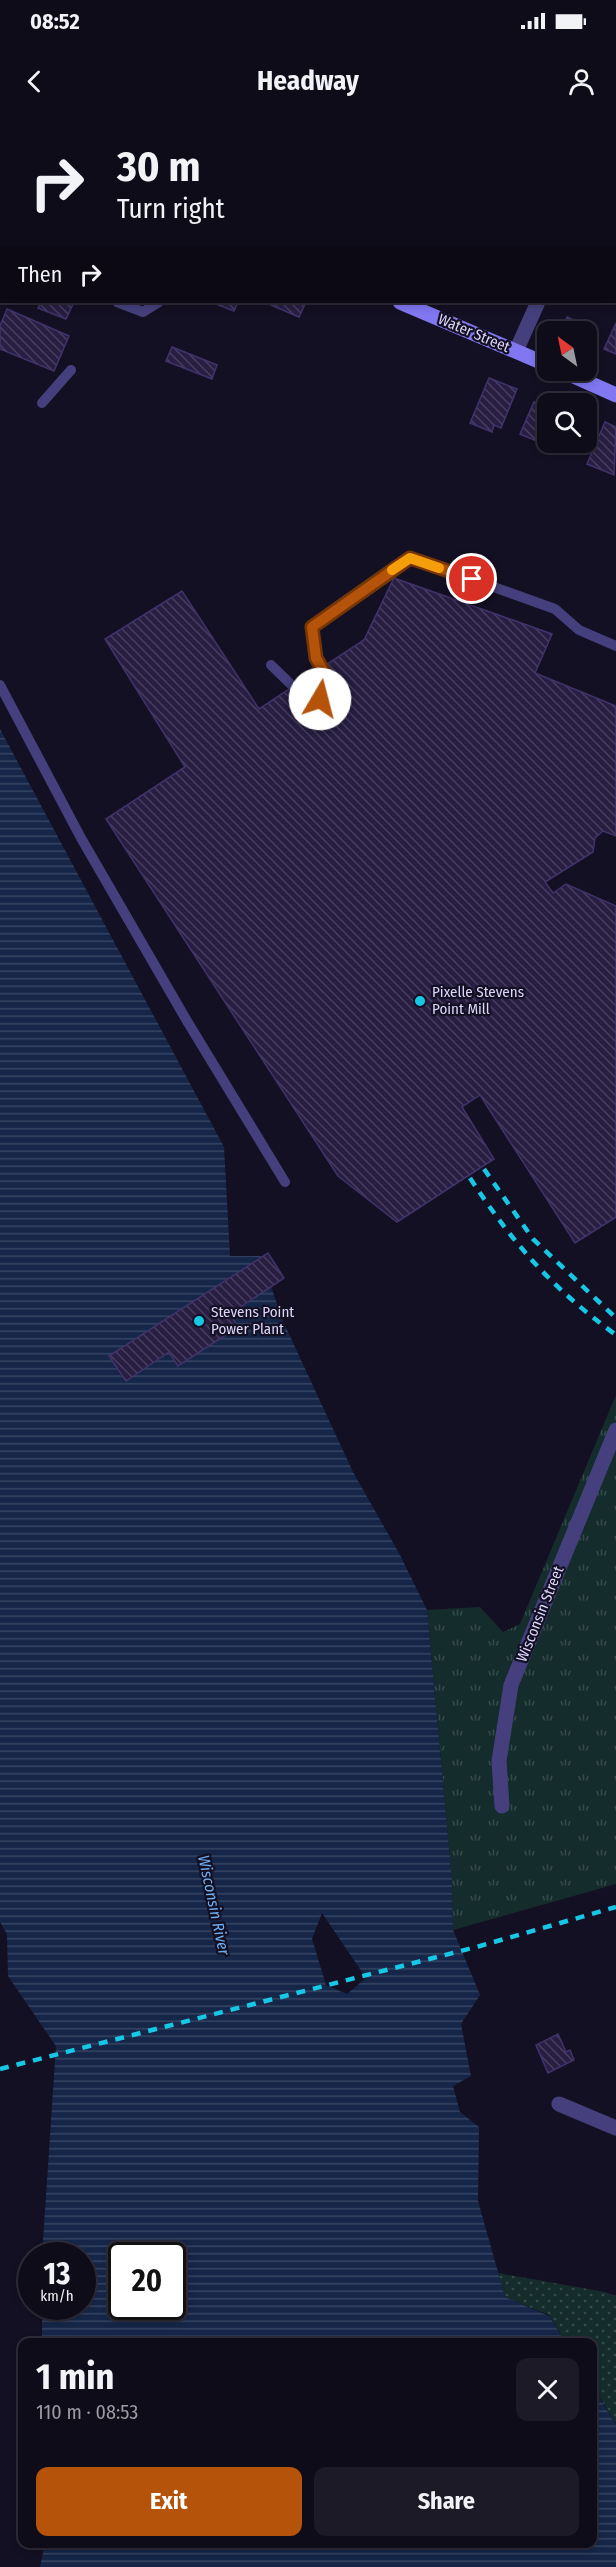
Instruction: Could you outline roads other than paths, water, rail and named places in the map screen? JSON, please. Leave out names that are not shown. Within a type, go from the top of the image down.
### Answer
[{"type":"street","name":"Water Street","points":[[402,303],[537,360]]},
{"type":"street","points":[[516,351],[538,303]]},
{"type":"street","points":[[585,381],[616,395]]},
{"type":"street","name":"Wisconsin Street","points":[[502,1806],[499,1761],[511,1684],[616,1430]]},
{"type":"street","points":[[559,2104],[616,2128]]},
{"type":"lane","points":[[120,303],[143,312],[157,303]]},
{"type":"lane","points":[[42,403],[71,370]]},
{"type":"lane","points":[[271,665],[307,700],[320,699],[329,681],[316,658],[312,627],[410,558],[555,609],[579,630],[616,646]]},
{"type":"lane","points":[[0,685],[81,838],[187,1021],[285,1182]]},
{"type":"water","name":"Wisconsin River","points":[[0,729],[224,1147],[230,1256],[261,1256],[282,1319],[353,1472],[400,1555],[427,1610],[452,1880],[453,1930],[480,1995],[461,2024],[471,2076],[453,2086],[460,2112],[479,2127],[478,2201],[505,2297],[549,2316],[563,2338],[42,2338],[42,2320],[96,2320],[96,2242],[43,2242],[56,2046],[8,1976],[7,1934],[0,1922]],"holes":[[[322,1913],[366,1978],[347,1994],[326,1985],[312,1939]]]},
{"type":"water","points":[[597,2394],[616,2425],[616,2567],[40,2567],[44,2548],[597,2548]]},
{"type":"railway","points":[[484,1169],[533,1239],[616,1318]]},
{"type":"railway","points":[[470,1178],[502,1224],[535,1264],[572,1300],[616,1335]]},
{"type":"railway","points":[[0,2069],[480,1946],[616,1907]]},
{"type":"place","name":"Pixelle Stevens Point Mill","points":[[420,1001]]},
{"type":"place","name":"Stevens Point Power Plant","points":[[199,1321]]}]
